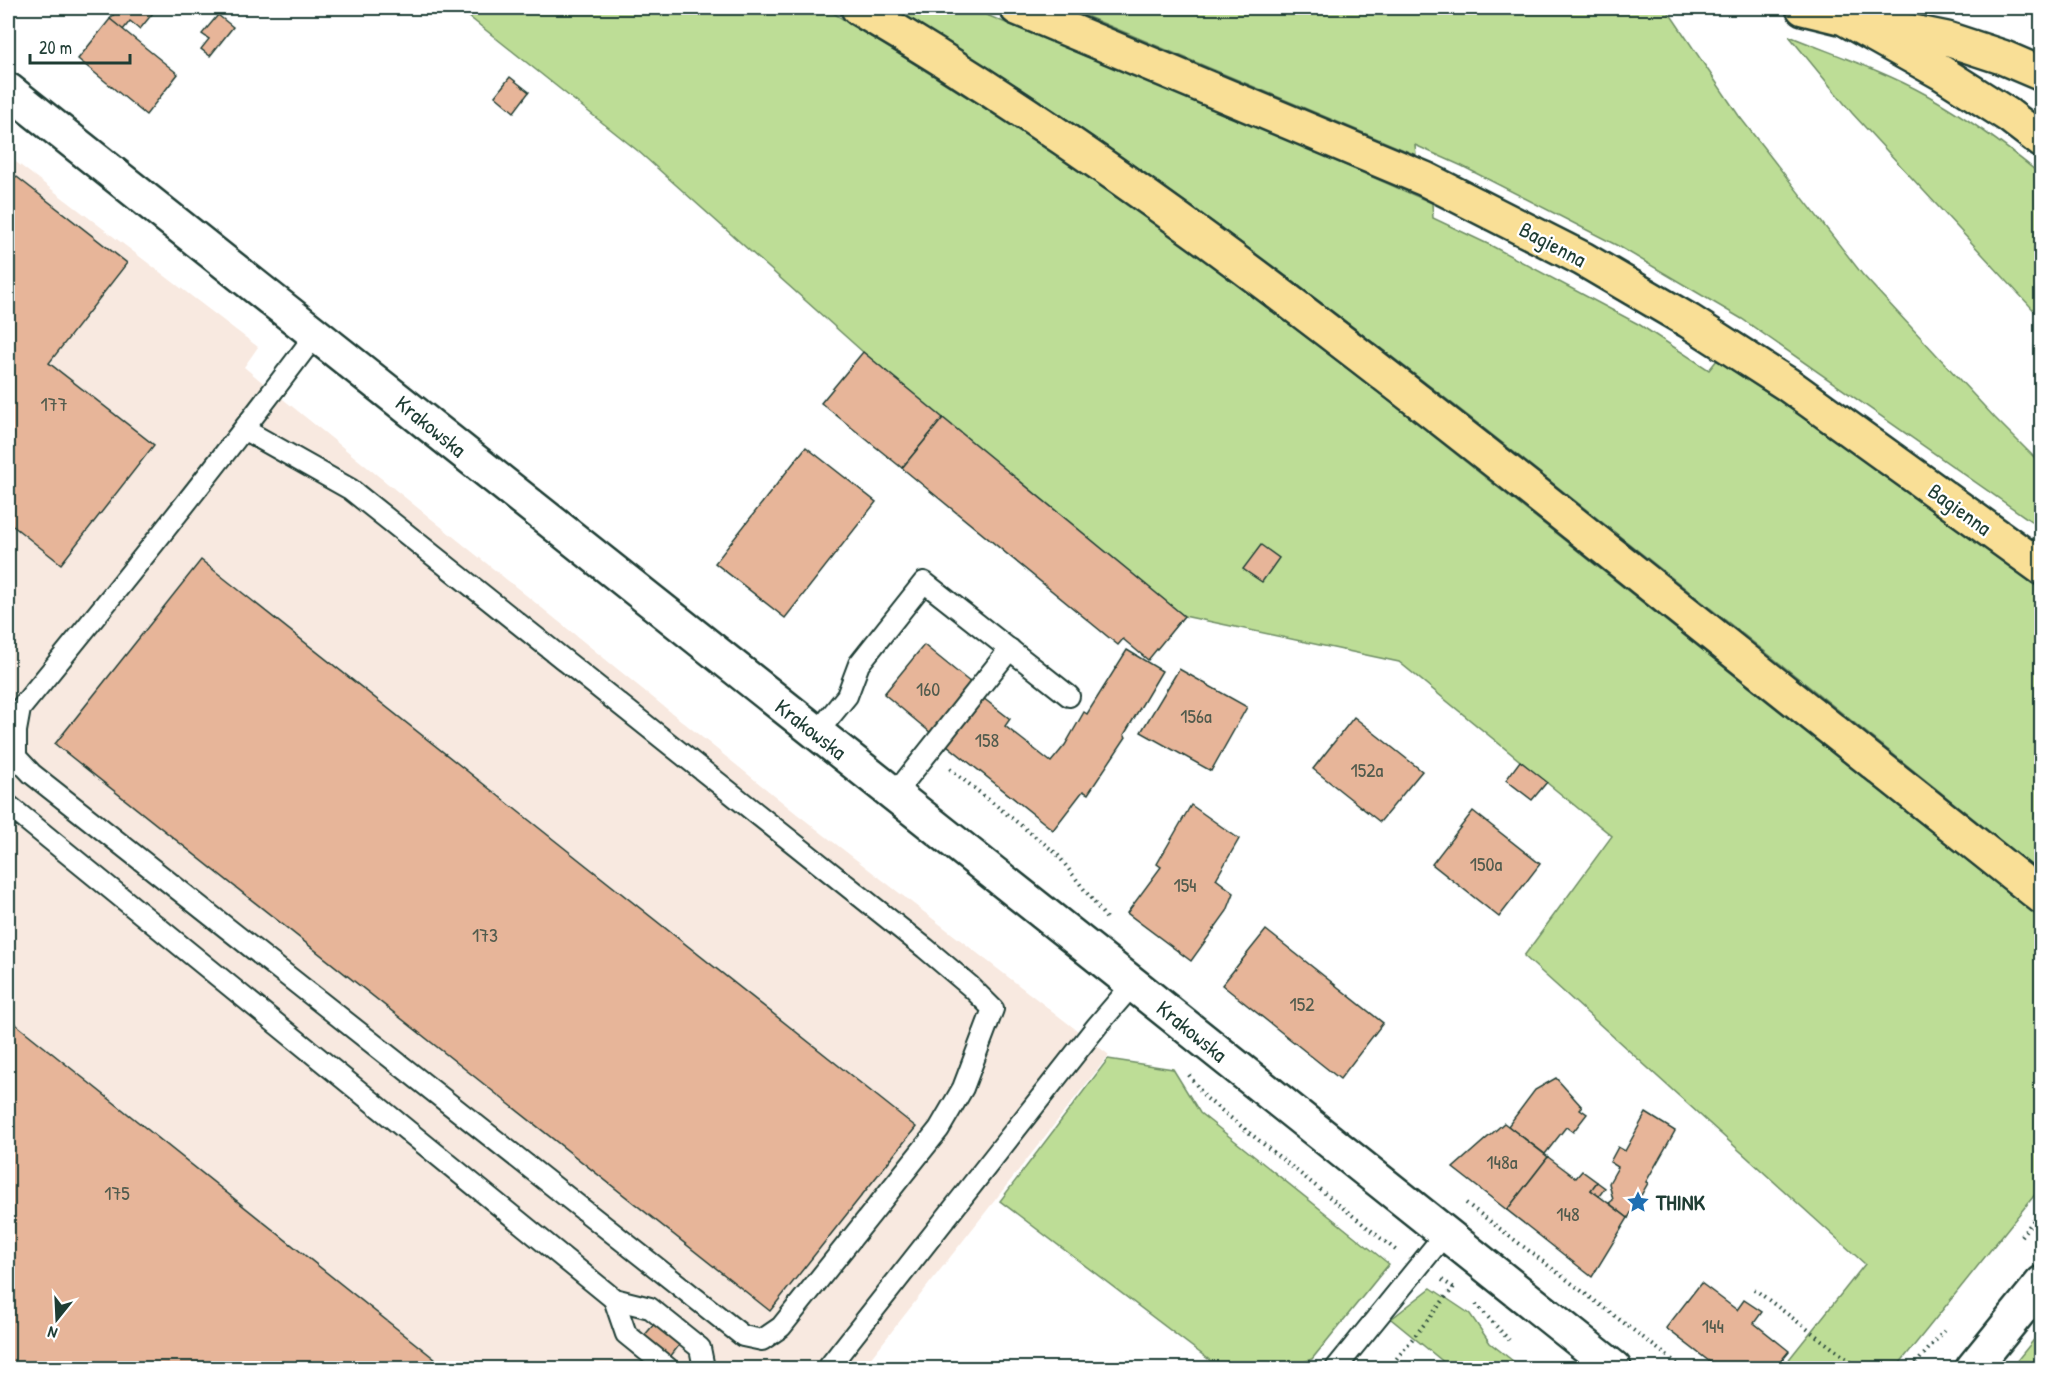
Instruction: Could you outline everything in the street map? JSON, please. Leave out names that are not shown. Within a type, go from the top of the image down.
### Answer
[{"type":"main road","points":[[858,8],[997,93],[1101,163],[1279,292],[2042,897]]},
{"type":"main road","name":"Bagienna","points":[[1017,8],[1425,180],[1584,259],[1689,321],[1786,384],[2042,568]]},
{"type":"main road","points":[[1803,8],[1947,39],[2002,57],[2042,74]]},
{"type":"main road","points":[[1844,18],[1973,91],[2042,141]]},
{"type":"street","name":"Krakowska","points":[[8,90],[1614,1368]]},
{"type":"street","points":[[1973,1368],[2042,1282]]},
{"type":"lane","points":[[245,429],[350,489],[925,948],[993,1009],[957,1100],[939,1129],[781,1327],[762,1340],[743,1336],[32,774],[12,761],[20,709],[163,535],[316,334]]},
{"type":"lane","points":[[816,734],[847,696],[859,664],[924,582],[1069,696]]},
{"type":"lane","points":[[894,795],[1010,649]]},
{"type":"lane","points":[[8,805],[614,1299],[650,1308],[700,1348],[704,1368]]},
{"type":"lane","points":[[828,1368],[1097,1026],[1133,984]]},
{"type":"lane","points":[[1336,1368],[1445,1234]]},
{"type":"lane","points":[[614,1299],[626,1334],[668,1368]]},
{"type":"path","points":[[929,752],[1057,854],[1111,923]]},
{"type":"path","points":[[1186,1070],[1206,1098],[1404,1256],[1463,1293]]},
{"type":"path","points":[[1458,1197],[1683,1368]]},
{"type":"path","points":[[2021,1236],[2042,1210]]},
{"type":"path","points":[[1389,1368],[1454,1287]]},
{"type":"path","points":[[1754,1289],[1859,1368]]},
{"type":"path","points":[[1472,1299],[1509,1340]]},
{"type":"path","points":[[1912,1368],[1944,1331]]},
{"type":"shaded area","points":[[8,156],[258,347],[244,367],[273,391],[797,814],[1109,1055],[863,1368],[8,1368]]},
{"type":"green space","points":[[458,8],[827,9],[1045,146],[1176,238],[1374,389],[2041,919],[2041,1187],[1896,1368],[1782,1368],[1865,1264],[1524,956],[1612,836],[1399,662],[1184,616],[863,352],[638,151]]},
{"type":"green space","points":[[891,8],[970,8],[1432,203],[1433,218],[1490,245],[1640,325],[1709,370],[1717,360],[1787,406],[2041,589],[2041,873],[1551,482],[1266,261],[1193,207],[1044,104]]},
{"type":"green space","points":[[1067,8],[1666,8],[1739,116],[1862,274],[1995,418],[2041,464],[2041,528],[1742,319],[1620,247],[1462,166],[1415,145],[1416,155]]},
{"type":"green space","points":[[1789,36],[1876,70],[1925,94],[1985,132],[2041,175],[2041,318],[1852,113]]},
{"type":"green space","points":[[1108,1059],[1173,1069],[1200,1113],[1389,1264],[1312,1359],[1286,1368],[1220,1368],[1000,1201]]},
{"type":"green space","points":[[1431,1288],[1470,1314],[1490,1343],[1522,1368],[1451,1368],[1391,1319]]},
{"type":"green space","points":[[2041,1331],[2041,1368],[2011,1368]]},
{"type":"building","points":[[119,8],[157,8],[140,29],[130,21],[123,30],[110,19]]},
{"type":"building","points":[[218,15],[233,27],[210,56],[201,49],[209,39],[202,34]]},
{"type":"building","points":[[110,19],[178,74],[146,115],[78,59]]},
{"type":"building","points":[[510,77],[529,92],[514,112],[495,96]]},
{"type":"building","points":[[8,170],[127,263],[49,363],[154,445],[61,564],[8,522]]},
{"type":"building","points":[[863,352],[943,418],[902,468],[821,403]]},
{"type":"building","points":[[943,418],[1184,616],[1148,660],[1123,639],[1118,645],[902,468]]},
{"type":"building","points":[[806,447],[876,502],[785,618],[715,563]]},
{"type":"building","points":[[1261,545],[1279,558],[1262,582],[1243,569]]},
{"type":"building","points":[[201,560],[916,1127],[770,1311],[55,744]]},
{"type":"building","points":[[924,645],[971,683],[931,733],[884,694]]},
{"type":"building","points":[[1127,650],[1162,671],[1124,735],[1126,737],[1088,794],[1083,791],[1053,830],[947,745],[983,698],[1010,719],[1005,726],[1051,762],[1065,745],[1084,712],[1087,714]]},
{"type":"building","points":[[1179,669],[1247,707],[1211,771],[1141,732]]},
{"type":"building","points":[[1354,717],[1422,771],[1380,822],[1313,769]]},
{"type":"building","points":[[1520,761],[1547,782],[1532,800],[1506,780]]},
{"type":"building","points":[[1191,805],[1239,839],[1216,879],[1234,893],[1227,911],[1191,961],[1127,913],[1161,867],[1157,864]]},
{"type":"building","points":[[1473,811],[1540,864],[1499,917],[1432,864]]},
{"type":"building","points":[[1266,930],[1383,1023],[1340,1079],[1222,985]]},
{"type":"building","points":[[8,1018],[446,1368],[8,1368]]},
{"type":"building","points":[[1556,1078],[1582,1107],[1580,1109],[1587,1114],[1573,1132],[1566,1127],[1545,1154],[1508,1126],[1535,1090]]},
{"type":"building","points":[[1646,1113],[1675,1131],[1628,1218],[1609,1203],[1613,1200],[1609,1183],[1618,1167],[1610,1162],[1618,1147],[1625,1151]]},
{"type":"building","points":[[1504,1123],[1548,1157],[1507,1210],[1453,1168]]},
{"type":"building","points":[[1548,1157],[1576,1178],[1582,1171],[1597,1182],[1591,1190],[1628,1218],[1592,1277],[1507,1210]]},
{"type":"building","points":[[1597,1182],[1605,1188],[1599,1196],[1591,1190]]},
{"type":"building","points":[[1701,1283],[1737,1310],[1744,1300],[1762,1312],[1754,1323],[1789,1351],[1775,1368],[1718,1368],[1666,1328]]},
{"type":"building","points":[[655,1323],[680,1344],[670,1357],[644,1336]]},
{"type":"place","name":"THINK","points":[[1638,1202]]}]
